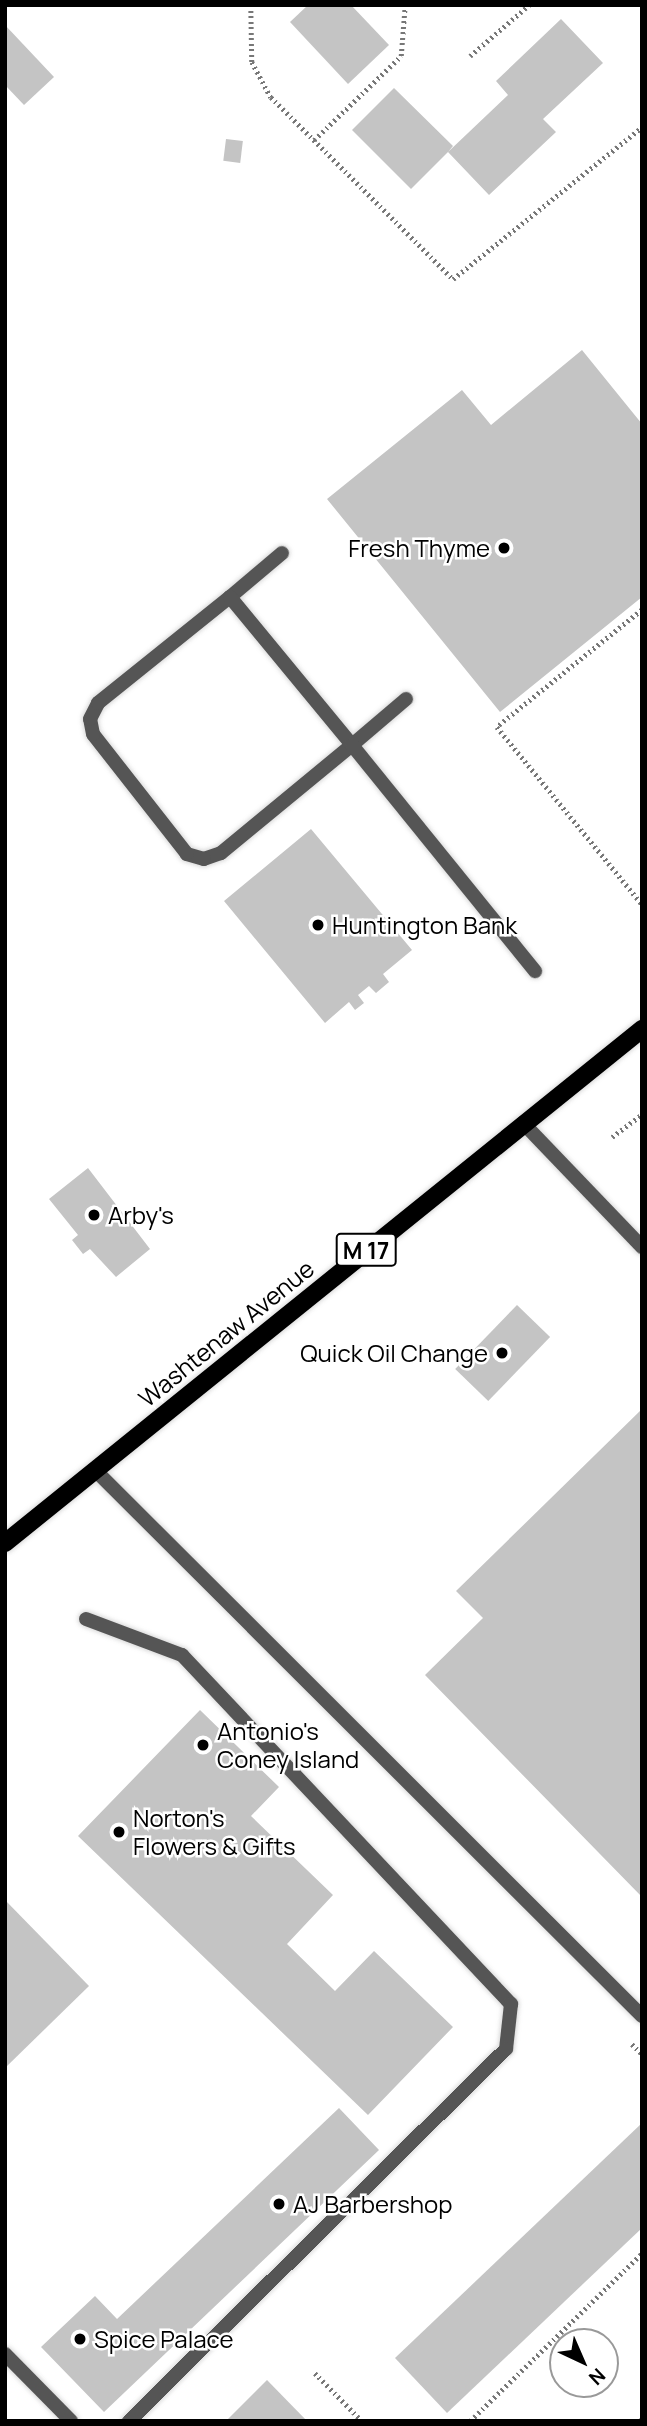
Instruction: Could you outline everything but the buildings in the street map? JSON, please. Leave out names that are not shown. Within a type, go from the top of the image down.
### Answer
[{"type":"main road","name":"Washtenaw Avenue","points":[[5,1544],[642,1029]]},
{"type":"lane","points":[[282,553],[98,703],[90,719],[93,734],[187,854],[204,859],[222,853],[406,699]]},
{"type":"lane","points":[[230,597],[535,971]]},
{"type":"lane","points":[[523,1123],[642,1247]]},
{"type":"lane","points":[[95,1470],[642,2016]]},
{"type":"lane","points":[[86,1619],[182,1655],[511,2004],[506,2049],[129,2421]]},
{"type":"lane","points":[[5,2354],[71,2421]]},
{"type":"path","points":[[251,5],[249,40],[260,82],[453,279],[642,127]]},
{"type":"path","points":[[314,140],[401,56],[405,5]]},
{"type":"path","points":[[470,56],[529,5]]},
{"type":"path","points":[[642,610],[498,727],[642,904]]},
{"type":"path","points":[[612,1137],[642,1114]]},
{"type":"path","points":[[632,2044],[642,2054]]},
{"type":"path","points":[[470,2421],[642,2253]]},
{"type":"path","points":[[314,2373],[362,2421]]},
{"type":"place","name":"Fresh Thyme","points":[[504,548]]},
{"type":"place","name":"Huntington Bank","points":[[318,925]]},
{"type":"place","name":"Arby's","points":[[94,1215]]},
{"type":"place","name":"Quick Oil Change","points":[[502,1353]]},
{"type":"place","name":"Antonio's Coney Island","points":[[203,1745]]},
{"type":"place","name":"Norton's Flowers & Gifts","points":[[119,1832]]},
{"type":"place","name":"AJ Barbershop","points":[[279,2204]]},
{"type":"place","name":"Spice Palace","points":[[80,2339]]}]
